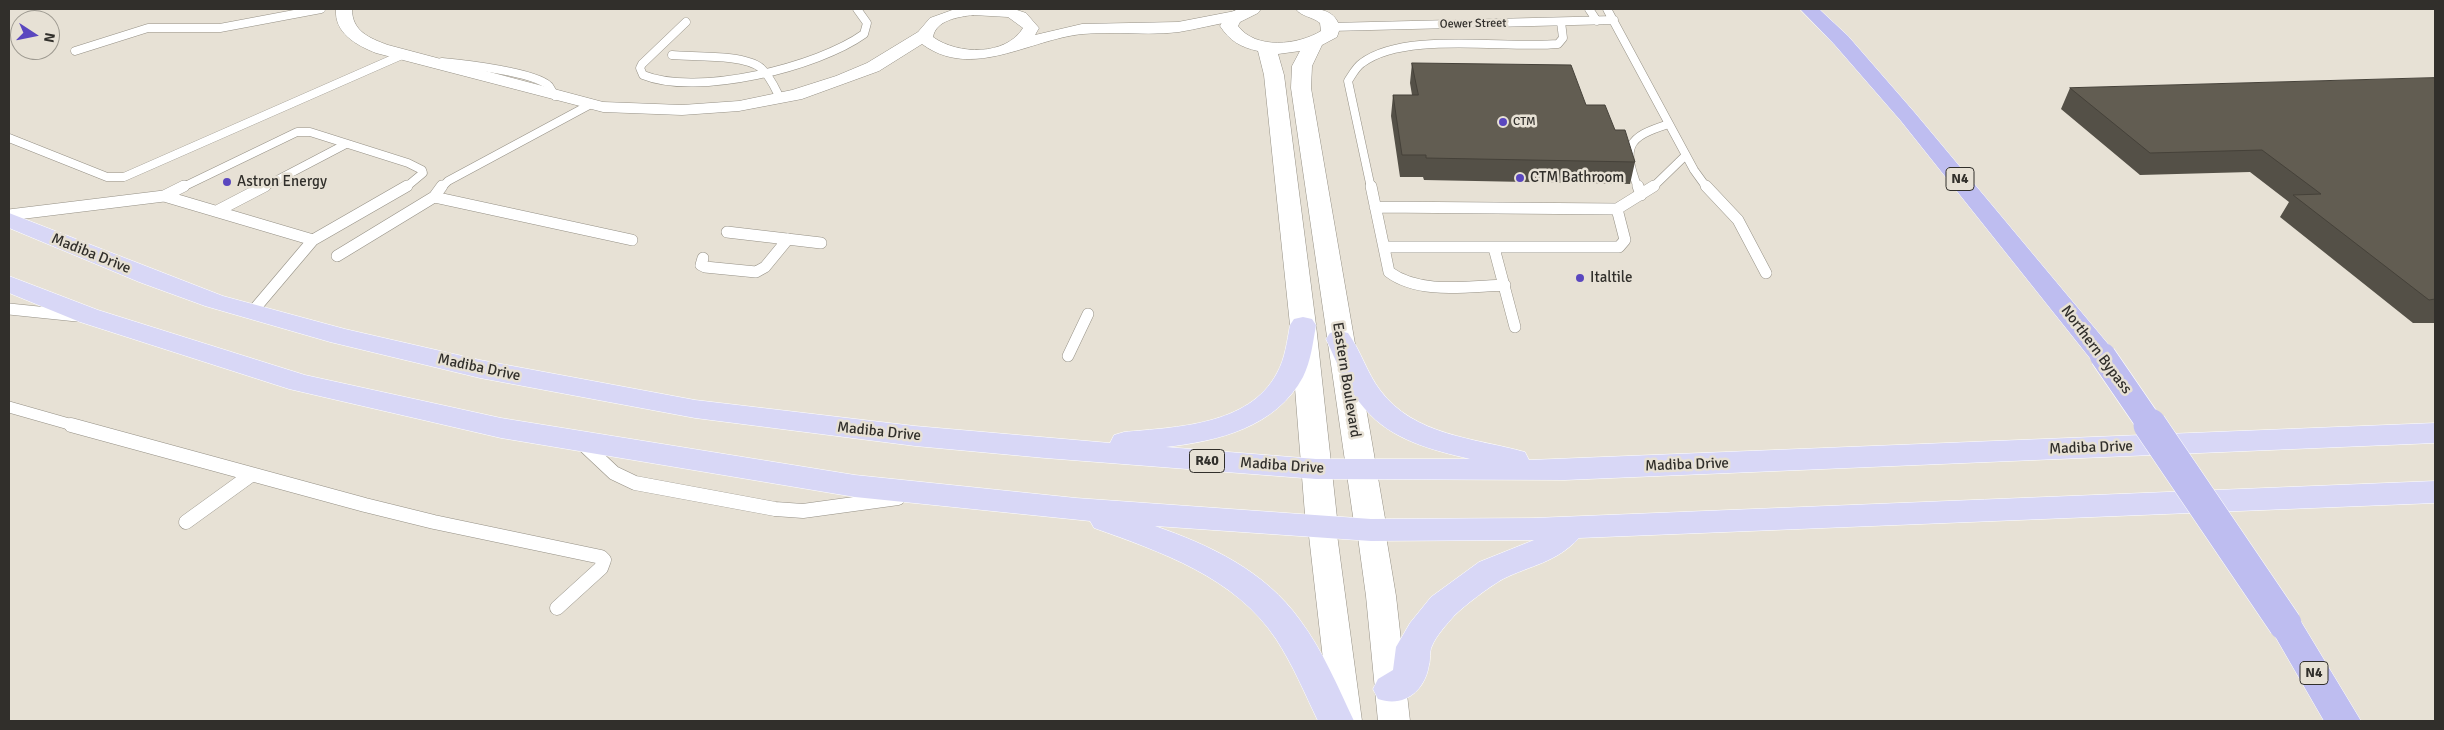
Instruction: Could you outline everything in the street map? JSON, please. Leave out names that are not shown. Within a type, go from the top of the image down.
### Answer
[{"type":"highway","name":"Northern Bypass","points":[[1809,9],[1841,40],[1908,117],[2103,356],[2285,624],[2343,721]]},
{"type":"main road","name":"Madiba Drive","points":[[9,220],[148,277],[252,312],[339,336],[480,369],[667,404],[812,424],[1045,448],[1316,469],[1565,470],[2435,433]]},
{"type":"main road","points":[[9,284],[89,316],[299,383],[501,428],[855,486],[1076,509],[1371,530],[1569,529],[2435,492]]},
{"type":"main road","points":[[1045,448],[1106,444],[1206,432],[1249,416],[1275,398],[1290,375],[1303,325]]},
{"type":"main road","points":[[1340,339],[1375,402],[1402,425],[1418,434],[1452,444],[1565,470]]},
{"type":"main road","points":[[1076,509],[1187,551],[1224,570],[1253,590],[1279,617],[1303,653],[1336,721]]},
{"type":"main road","points":[[1391,689],[1408,678],[1412,664],[1413,647],[1422,632],[1443,606],[1491,571],[1533,555],[1556,543],[1569,529]]},
{"type":"street","points":[[344,9],[343,17],[350,31],[358,38],[382,50],[555,96],[591,104],[628,109],[682,110],[739,106],[780,98],[842,80],[873,67],[925,35],[930,25],[941,18],[956,13],[986,9],[1082,29]]},
{"type":"street","points":[[1178,27],[1239,39],[1266,47],[1283,48],[1323,35],[1329,21],[1305,9]]},
{"type":"street","points":[[925,35],[925,39],[931,46],[942,51],[958,54],[992,52],[1021,42],[1082,29],[1178,27],[1247,11]]},
{"type":"street","points":[[1239,39],[1229,26],[1247,11]]},
{"type":"street","points":[[1021,42],[1029,36],[1031,28],[1023,18]]},
{"type":"street","name":"Eastern Boulevard","points":[[1323,35],[1302,66],[1301,88],[1371,530],[1394,721]]},
{"type":"street","points":[[1266,47],[1274,75],[1303,325],[1322,527],[1346,721]]},
{"type":"street","points":[[873,67],[942,51]]},
{"type":"lane","points":[[75,51],[117,36],[148,28],[220,28],[321,9]]},
{"type":"lane","points":[[686,22],[642,64],[640,68],[643,75],[659,79],[710,83],[766,73],[840,48],[857,39],[864,34],[867,23],[857,9]]},
{"type":"lane","points":[[1589,9],[1597,20]]},
{"type":"lane","points":[[1607,9],[1686,154],[1708,189],[1738,220],[1766,273]]},
{"type":"lane","name":"Oewer Street","points":[[1323,35],[1614,20]]},
{"type":"lane","points":[[1505,285],[1421,285],[1405,282],[1389,272],[1348,81],[1354,68],[1368,58],[1398,48],[1421,45],[1547,46],[1561,41],[1564,32],[1561,22]]},
{"type":"lane","points":[[9,138],[107,177],[124,177],[402,55]]},
{"type":"lane","points":[[672,55],[743,61],[757,65],[766,73],[780,98]]},
{"type":"lane","points":[[337,256],[434,197],[439,189],[448,181],[591,104]]},
{"type":"lane","points":[[1641,195],[1629,160],[1629,147],[1641,132],[1669,124]]},
{"type":"lane","points":[[9,214],[164,196],[295,133],[310,132],[419,167],[423,173],[411,184],[313,240],[252,312]]},
{"type":"lane","points":[[217,210],[346,144]]},
{"type":"lane","points":[[1375,207],[1617,209],[1641,195],[1667,174],[1686,154]]},
{"type":"lane","points":[[164,196],[217,210],[313,240]]},
{"type":"lane","points":[[434,197],[632,240]]},
{"type":"lane","points":[[1384,247],[1619,247],[1625,240],[1626,235],[1617,209]]},
{"type":"lane","points":[[727,232],[821,243]]},
{"type":"lane","points":[[703,258],[701,265],[705,267],[756,272],[765,267],[788,239]]},
{"type":"lane","points":[[1494,248],[1515,327]]},
{"type":"lane","points":[[9,309],[89,316]]},
{"type":"lane","points":[[1068,356],[1088,314]]},
{"type":"lane","points":[[9,406],[251,475],[434,522],[601,557],[604,560],[601,568],[557,608]]},
{"type":"lane","points":[[186,522],[251,475]]},
{"type":"building","points":[[1412,63],[1571,65],[1586,105],[1605,105],[1615,130],[1625,130],[1635,162],[1426,158],[1426,155],[1402,155],[1393,95],[1418,95]]},
{"type":"building","points":[[2435,78],[2435,299],[2429,300],[2293,195],[2321,194],[2262,150],[2150,153],[2070,88]]},
{"type":"place","name":"CTM","points":[[1503,122]]},
{"type":"place","name":"CTM Bathroom","points":[[1520,178]]},
{"type":"place","name":"Astron Energy","points":[[227,182]]},
{"type":"place","name":"Italtile","points":[[1580,278]]}]
